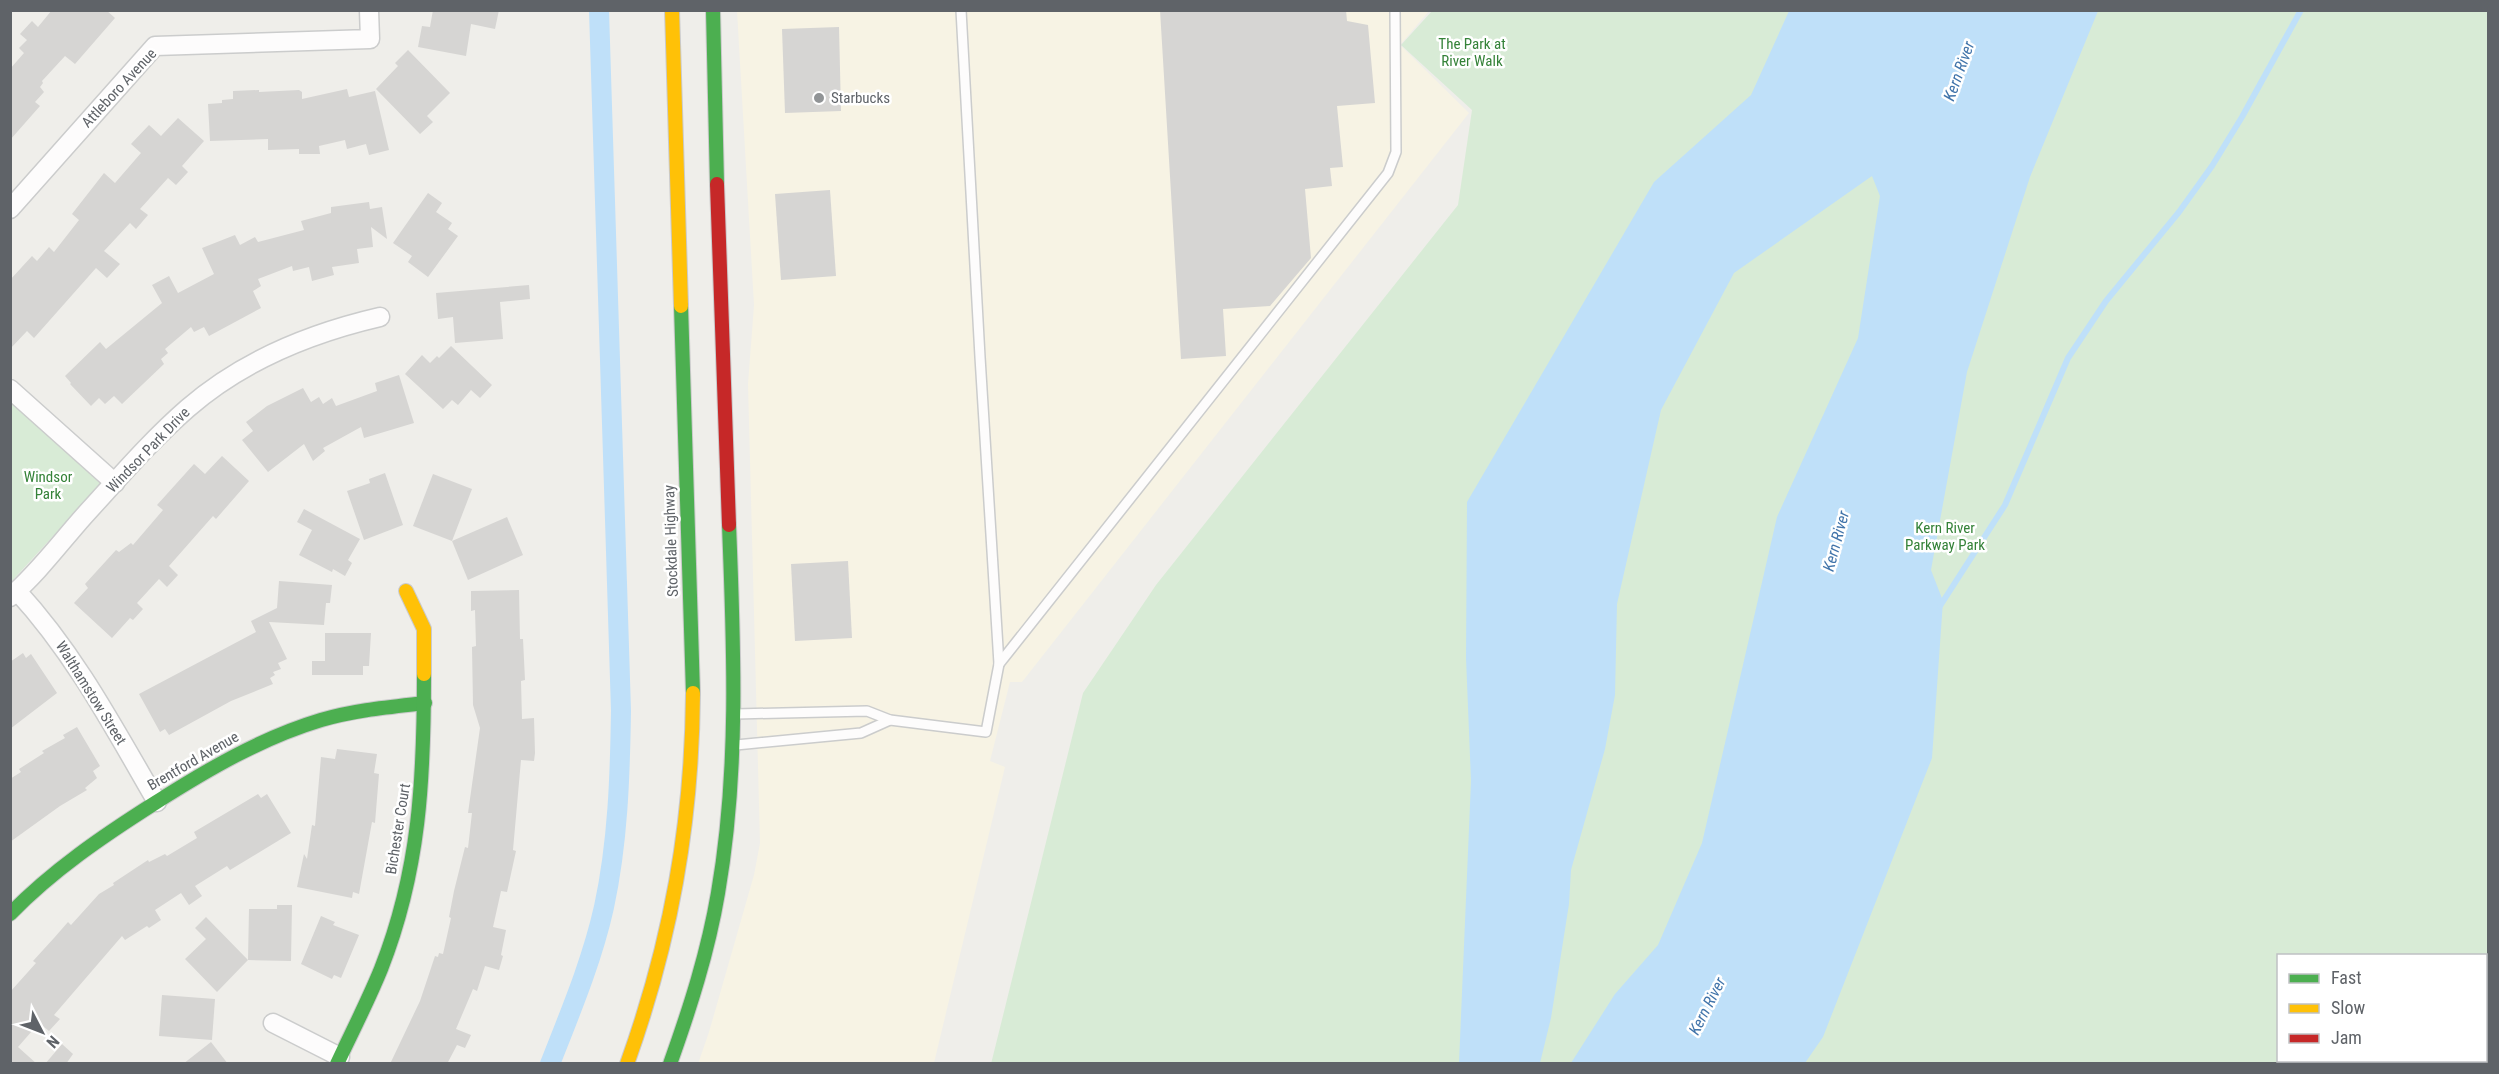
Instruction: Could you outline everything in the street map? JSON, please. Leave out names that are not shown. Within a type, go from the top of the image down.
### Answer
[{"type":"main road","name":"Stockdale Highway","points":[[627,1064],[655,980],[673,909],[683,847],[690,773],[691,634],[672,10]]},
{"type":"main road","points":[[670,1064],[694,993],[717,894],[726,837],[732,745],[733,714],[713,10]]},
{"type":"main road","points":[[702,146],[716,153]]},
{"type":"main road","name":"Bichester Court","points":[[339,1060],[381,969],[396,924],[411,867],[419,820],[424,762],[424,629],[406,591]]},
{"type":"main road","name":"Brentford Avenue","points":[[10,914],[52,873],[84,849],[234,755],[276,735],[321,720],[366,709],[425,703]]},
{"type":"street","name":"Attleboro Avenue","points":[[10,208],[155,46],[370,39],[369,10]]},
{"type":"street","name":"Windsor Park Drive","points":[[14,594],[156,437],[190,406],[227,380],[266,357],[307,338],[380,317]]},
{"type":"street","points":[[10,389],[115,483]]},
{"type":"street","name":"Walthamstow Street","points":[[14,594],[63,646],[96,696],[157,802]]},
{"type":"street","points":[[273,1023],[339,1060]]},
{"type":"lane","points":[[733,714],[867,711],[890,720],[986,732],[999,664],[962,10]]},
{"type":"lane","points":[[999,664],[1388,173],[1396,152],[1395,10]]},
{"type":"lane","points":[[732,745],[861,733],[890,720]]},
{"type":"shaded area","points":[[737,11],[1429,11],[1400,45],[1469,113],[1022,682],[1010,682],[990,761],[1005,767],[934,1063],[698,1064],[754,875],[760,843],[748,384],[754,305]]},
{"type":"green space","name":"Kern River Parkway Park","points":[[1432,11],[2488,11],[2488,979],[2487,981],[2487,954],[2277,954],[2277,1062],[2436,1063],[991,1064],[1083,693],[1156,585],[1458,205],[1472,110],[1401,45]]},
{"type":"green space","name":"Windsor Park","points":[[10,402],[101,484],[11,582]]},
{"type":"water","name":"Kern River","points":[[1789,11],[2098,11],[2030,177],[1967,372],[1931,570],[1943,601],[1932,758],[1823,1037],[1805,1063],[1571,1063],[1615,994],[1658,945],[1702,843],[1777,517],[1858,338],[1880,196],[1872,176],[1734,273],[1661,410],[1617,604],[1615,695],[1605,749],[1571,870],[1569,904],[1551,1018],[1540,1063],[1459,1063],[1471,781],[1466,658],[1467,502],[1654,182],[1751,95]]},
{"type":"building","points":[[52,10],[106,10],[115,18],[75,64],[65,56],[42,81],[40,87],[44,92],[35,102],[40,106],[10,140],[10,69],[24,53],[19,48],[27,40],[20,34],[32,21],[38,27]]},
{"type":"building","points":[[433,10],[499,10],[495,29],[471,24],[466,56],[418,47],[422,26],[430,27]]},
{"type":"building","points":[[1160,10],[1346,10],[1347,21],[1368,25],[1375,103],[1337,106],[1343,167],[1330,168],[1332,186],[1305,189],[1311,258],[1270,306],[1223,309],[1226,356],[1181,359]]},
{"type":"building","points":[[839,27],[841,111],[785,113],[782,29]]},
{"type":"building","points":[[408,50],[450,93],[427,116],[433,122],[420,134],[376,89],[398,66],[395,63]]},
{"type":"building","points":[[347,89],[349,97],[375,91],[389,150],[369,155],[366,144],[347,149],[345,140],[319,146],[320,154],[299,154],[299,149],[268,150],[268,139],[210,141],[208,104],[233,99],[233,91],[299,90],[302,92],[302,99]]},
{"type":"building","points":[[178,118],[204,141],[182,166],[188,172],[176,185],[168,178],[140,209],[148,215],[136,229],[130,223],[104,251],[120,264],[107,278],[96,268],[34,338],[27,331],[10,349],[10,280],[32,256],[37,261],[49,247],[54,252],[79,220],[72,214],[104,173],[115,183],[141,153],[131,144],[149,125],[161,136]]},
{"type":"building","points":[[830,190],[836,276],[781,280],[775,194]]},
{"type":"building","points":[[428,193],[442,203],[436,212],[452,223],[448,229],[458,236],[428,277],[408,262],[412,256],[393,243]]},
{"type":"building","points":[[369,202],[370,209],[382,207],[387,239],[371,227],[373,247],[357,249],[359,263],[332,267],[334,275],[312,281],[309,267],[293,271],[292,266],[258,279],[261,286],[253,291],[261,308],[209,336],[204,327],[194,332],[191,327],[165,349],[168,353],[161,359],[164,364],[122,404],[114,396],[105,404],[99,398],[91,406],[65,376],[100,342],[106,349],[162,303],[152,285],[169,276],[178,293],[214,274],[202,248],[235,235],[240,245],[255,237],[258,242],[304,230],[301,221],[331,213],[331,207]]},
{"type":"building","points":[[529,285],[530,299],[500,302],[503,339],[455,343],[453,317],[438,319],[436,293]]},
{"type":"building","points":[[451,346],[492,385],[480,398],[471,390],[458,405],[452,400],[443,409],[405,374],[422,355],[430,363]]},
{"type":"building","points":[[399,375],[414,423],[364,438],[361,427],[323,448],[325,451],[313,461],[304,444],[268,472],[242,440],[253,431],[246,422],[267,406],[303,388],[311,402],[319,397],[323,404],[332,398],[336,406],[377,391],[375,383]]},
{"type":"building","points":[[222,456],[249,481],[216,519],[213,516],[169,566],[178,575],[167,587],[159,579],[137,603],[143,609],[133,620],[130,618],[112,638],[74,603],[88,588],[85,584],[116,550],[119,552],[131,543],[133,545],[163,510],[157,505],[194,464],[205,474]]},
{"type":"building","points":[[385,473],[403,525],[364,540],[347,491],[370,483],[369,479]]},
{"type":"building","points":[[433,474],[472,489],[452,541],[413,526]]},
{"type":"building","points":[[304,509],[360,539],[348,560],[352,563],[345,576],[299,555],[312,530],[297,522]]},
{"type":"building","points":[[507,517],[523,555],[468,580],[452,541]]},
{"type":"building","points":[[848,561],[852,638],[795,641],[791,564]]},
{"type":"building","points":[[279,581],[332,585],[330,603],[326,603],[324,625],[269,622],[287,659],[278,663],[281,669],[273,672],[275,675],[270,678],[273,684],[231,701],[169,735],[165,729],[160,732],[139,694],[256,632],[251,621],[277,608]]},
{"type":"building","points":[[519,590],[520,639],[523,639],[525,680],[521,681],[522,719],[534,718],[535,753],[534,761],[521,760],[513,850],[516,851],[507,892],[501,891],[493,927],[506,930],[501,955],[503,956],[499,970],[485,966],[477,991],[473,989],[456,1029],[471,1035],[465,1048],[457,1045],[447,1064],[390,1064],[420,1001],[435,956],[438,957],[439,953],[443,954],[454,891],[465,847],[468,848],[472,813],[468,813],[480,728],[473,705],[472,647],[476,646],[475,610],[471,611],[471,591]]},
{"type":"building","points":[[325,633],[371,633],[369,666],[363,666],[363,675],[312,675],[312,661],[325,661]]},
{"type":"building","points":[[23,653],[26,658],[31,654],[57,693],[10,729],[10,662]]},
{"type":"building","points":[[77,727],[100,766],[93,771],[97,778],[85,788],[87,790],[60,806],[10,842],[10,779],[21,772],[19,769],[44,753],[42,751],[65,738],[63,735]]},
{"type":"building","points":[[337,749],[377,754],[374,773],[379,774],[375,823],[372,822],[359,894],[353,892],[352,898],[297,887],[304,854],[307,859],[312,825],[315,826],[321,757],[335,759]]},
{"type":"building","points":[[258,794],[261,798],[267,794],[291,833],[230,870],[227,866],[195,886],[202,896],[189,905],[181,893],[155,910],[161,920],[125,940],[122,936],[54,1015],[60,1019],[49,1031],[39,1023],[18,1047],[37,1064],[10,1064],[10,992],[36,963],[33,961],[68,922],[71,925],[99,894],[114,885],[113,883],[148,860],[149,862],[165,854],[167,856],[197,838],[194,832]]},
{"type":"building","points":[[277,905],[292,905],[291,961],[248,960],[249,909],[277,909]]},
{"type":"building","points":[[321,916],[335,922],[333,925],[359,935],[341,978],[334,975],[332,979],[301,964]]},
{"type":"building","points":[[206,917],[248,960],[217,992],[185,959],[206,939],[195,928]]},
{"type":"building","points":[[162,995],[215,999],[212,1040],[159,1036]]},
{"type":"building","points":[[211,1042],[228,1064],[183,1064]]},
{"type":"building","points":[[62,1044],[73,1054],[66,1064],[45,1064]]},
{"type":"waterway","points":[[550,1064],[580,987],[604,907],[615,834],[619,784],[621,711],[599,10]]},
{"type":"waterway","points":[[1940,606],[2005,505],[2068,358],[2106,301],[2179,212],[2212,166],[2301,10]]},
{"type":"traffic: fast","points":[[713,10],[717,184]]},
{"type":"traffic: fast","points":[[681,306],[693,693]]},
{"type":"traffic: fast","points":[[670,1064],[704,958],[714,915],[725,847],[733,710],[729,525]]},
{"type":"traffic: fast","points":[[337,1064],[381,969],[404,896],[412,860],[421,787],[424,674]]},
{"type":"traffic: fast","points":[[10,914],[61,868],[98,841],[175,791],[256,745],[321,720],[360,711],[425,703]]},
{"type":"traffic: slow","points":[[672,10],[681,306]]},
{"type":"traffic: slow","points":[[406,591],[424,629],[424,674]]},
{"type":"traffic: slow","points":[[627,1064],[656,973],[676,882],[688,789],[693,693]]},
{"type":"traffic: jam","points":[[717,184],[729,525]]},
{"type":"place","name":"Starbucks","points":[[819,98]]},
{"type":"park label","name":"The Park at River Walk","points":[[1472,52]]}]
